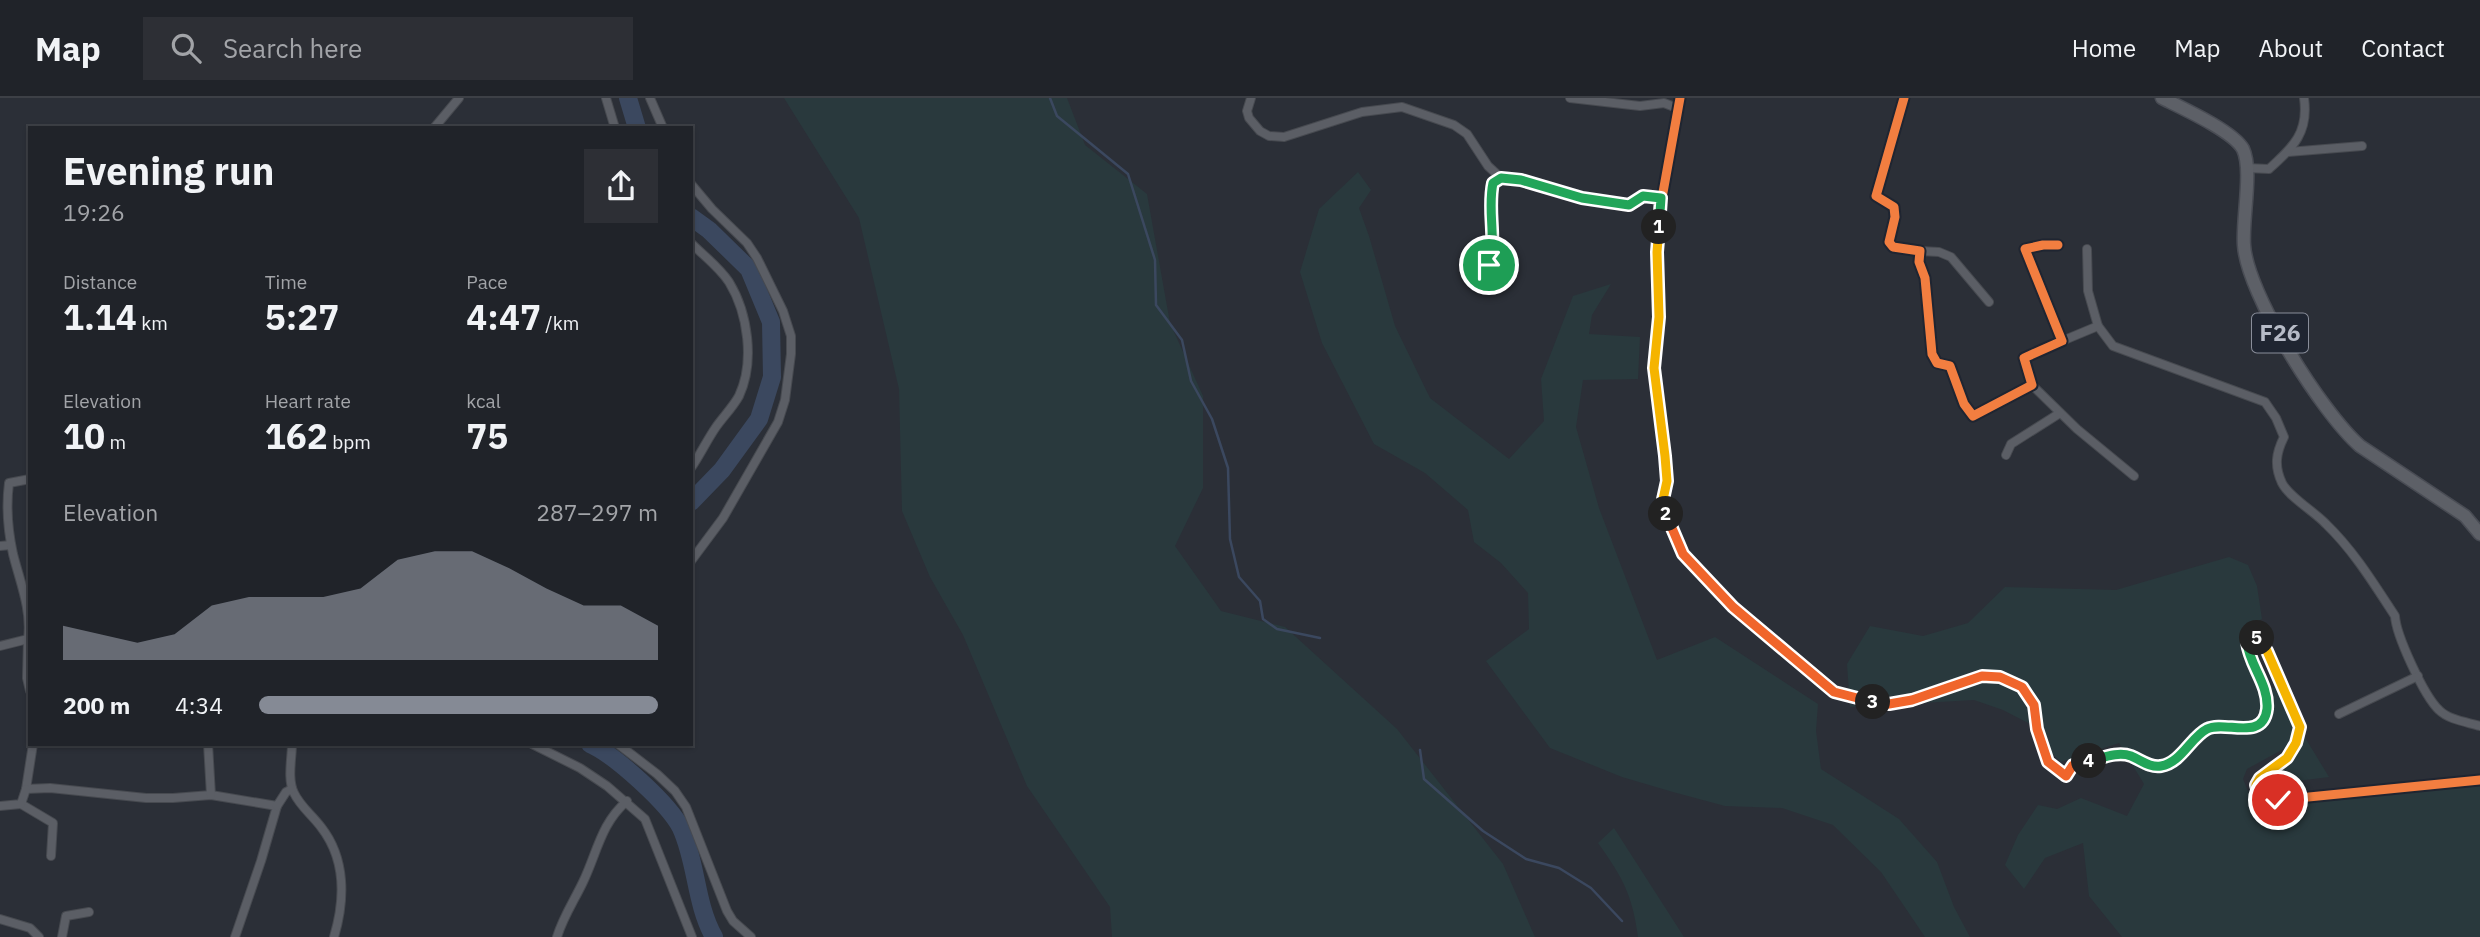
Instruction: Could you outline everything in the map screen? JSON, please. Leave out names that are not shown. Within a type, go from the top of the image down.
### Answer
[{"type":"main road","name":"F26","points":[[2162,98],[2180,102],[2242,148],[2247,168],[2244,244],[2250,278],[2321,401],[2347,435],[2360,446],[2465,516],[2480,534]]},
{"type":"street","points":[[436,126],[459,98]]},
{"type":"street","points":[[606,98],[614,126]]},
{"type":"street","points":[[650,98],[662,126]]},
{"type":"street","points":[[1251,98],[1247,111],[1249,118],[1260,131],[1269,136],[1284,137],[1362,112],[1402,107],[1454,125],[1467,134],[1488,166],[1501,178],[1521,180],[1538,187],[1596,201],[1629,205],[1643,196],[1661,198]]},
{"type":"street","points":[[1570,98],[1640,106],[1664,103],[1677,108]]},
{"type":"street","points":[[1680,98],[1661,198],[1657,252],[1659,317],[1654,368],[1667,481],[1662,504],[1683,554],[1733,607],[1834,692],[1865,701],[1889,704],[1912,700],[1982,676],[2000,677],[2022,687],[2034,705],[2037,729],[2048,762],[2066,776],[2073,765],[2115,754],[2130,755],[2144,763],[2161,766],[2173,761],[2207,729],[2246,729],[2261,721],[2267,711],[2266,696],[2247,651],[2247,642],[2257,637],[2267,651],[2300,727],[2296,743],[2287,758],[2260,778],[2256,785],[2259,796],[2266,800],[2278,800],[2480,779]]},
{"type":"street","points":[[1904,98],[1876,196],[1894,207],[1895,217],[1889,242],[1893,247],[1939,252],[1951,257],[1989,302]]},
{"type":"street","points":[[2247,168],[2269,169],[2288,152],[2304,130],[2304,98]]},
{"type":"street","points":[[2288,152],[2362,146]]},
{"type":"street","points":[[1489,265],[1492,255],[1489,198],[1493,183],[1501,178]]},
{"type":"street","points":[[693,186],[747,243],[757,258],[783,311],[790,335],[791,354],[785,400],[778,422],[723,518],[693,558]]},
{"type":"street","points":[[693,245],[728,282],[746,325],[747,346],[746,368],[739,396],[693,465]]},
{"type":"street","points":[[2058,245],[2025,249],[2062,341]]},
{"type":"street","points":[[2087,249],[2088,291],[2098,326],[2113,346],[2265,402],[2284,437],[2277,451],[2277,469],[2283,487],[2326,523],[2351,551],[2395,616],[2396,629],[2418,676],[2439,710],[2454,719],[2480,726]]},
{"type":"street","points":[[1920,251],[1919,262],[1927,290],[1932,355],[1937,363],[1950,366],[1964,404],[1973,416],[2032,385]]},
{"type":"street","points":[[2098,326],[2024,358],[2032,385],[2060,414],[2134,476]]},
{"type":"street","points":[[2006,455],[2011,444],[2060,414]]},
{"type":"street","points":[[28,479],[9,483],[8,522],[28,614]]},
{"type":"street","points":[[0,546],[11,545]]},
{"type":"street","points":[[0,646],[28,639],[28,682]]},
{"type":"street","points":[[2339,714],[2418,676]]},
{"type":"street","points":[[21,804],[33,746]]},
{"type":"street","points":[[208,746],[211,794]]},
{"type":"street","points":[[292,746],[292,789],[322,828],[340,861],[340,909],[334,937]]},
{"type":"street","points":[[536,746],[580,768],[627,801],[645,819],[692,937]]},
{"type":"street","points":[[621,746],[657,774],[686,807],[727,911],[733,921],[751,937]]},
{"type":"street","points":[[26,789],[50,788],[146,798],[211,794],[277,806]]},
{"type":"street","points":[[235,937],[277,806],[286,792],[292,789]]},
{"type":"street","points":[[557,937],[561,923],[589,870],[607,822],[627,801]]},
{"type":"street","points":[[0,806],[21,804],[52,823],[51,856]]},
{"type":"street","points":[[62,937],[66,916],[89,912]]},
{"type":"street","points":[[0,919],[30,928],[39,937]]},
{"type":"shaded area","points":[[784,98],[1067,98],[1085,145],[1147,194],[1170,323],[1203,396],[1203,488],[1175,546],[1221,611],[1285,627],[1397,729],[1503,864],[1535,937],[1112,937],[1110,907],[1027,786],[963,635],[930,577],[902,511],[899,389],[859,218]]},
{"type":"shaded area","points":[[1358,172],[1371,190],[1359,208],[1395,326],[1430,398],[1509,459],[1544,421],[1541,379],[1573,296],[1611,284],[1592,315],[1589,334],[1640,337],[1638,379],[1583,380],[1576,427],[1599,508],[1657,660],[1715,637],[1818,704],[1816,731],[1821,769],[1899,819],[1937,862],[1954,907],[1970,937],[1925,937],[1881,872],[1833,825],[1782,808],[1725,806],[1673,792],[1622,777],[1550,748],[1486,661],[1529,629],[1528,593],[1501,563],[1474,542],[1468,510],[1425,473],[1374,444],[1322,343],[1300,272],[1319,209]]},
{"type":"shaded area","points":[[2229,557],[2248,565],[2257,586],[2262,619],[2241,630],[2257,686],[2275,688],[2329,777],[2266,785],[2296,757],[2289,746],[2247,769],[2243,779],[2248,791],[2259,803],[2340,796],[2480,775],[2480,937],[2122,937],[2089,896],[2083,843],[2045,858],[2024,889],[2005,865],[2018,835],[2038,805],[2057,809],[2081,798],[2127,816],[2144,784],[2119,743],[2061,762],[2045,747],[2030,724],[2003,710],[1974,700],[1850,707],[1847,664],[1870,626],[1923,636],[1968,623],[2005,587],[2116,590]]},
{"type":"shaded area","points":[[1614,828],[1684,937],[1638,937],[1633,909],[1625,887],[1598,843]]},
{"type":"waterway","points":[[628,98],[636,126]]},
{"type":"waterway","points":[[1050,98],[1057,116],[1128,174],[1155,260],[1156,305],[1182,340],[1191,381],[1212,419],[1228,468],[1230,539],[1239,577],[1260,601],[1263,619],[1277,629],[1320,638]]},
{"type":"waterway","points":[[693,218],[709,230],[749,269],[771,322],[772,377],[759,419],[722,470],[693,500]]},
{"type":"waterway","points":[[594,746],[627,769],[675,818],[686,841],[703,911],[714,937]]},
{"type":"waterway","points":[[1420,750],[1424,779],[1483,831],[1526,859],[1559,868],[1591,888],[1622,921]]},
{"type":"cycle path","points":[[1680,98],[1662,198],[1657,252],[1659,317],[1654,368],[1667,481],[1662,504],[1683,554],[1733,607],[1834,692],[1865,701],[1889,703],[1912,700],[1982,676],[2000,677],[2022,687],[2034,705],[2037,729],[2048,762],[2066,776],[2073,765],[2117,754],[2131,756],[2149,765],[2161,766],[2180,756],[2207,729],[2251,728],[2258,725],[2264,719],[2267,700],[2247,642],[2257,637],[2267,651],[2300,727],[2296,742],[2287,758],[2256,785],[2259,795],[2266,800],[2480,780]]},
{"type":"cycle path","points":[[1904,98],[1876,196],[1894,207],[1895,217],[1889,242],[1893,247],[1920,251],[1919,262],[1925,278],[1932,354],[1937,363],[1950,366],[1964,404],[1973,416],[2032,385],[2024,358],[2062,341],[2025,249],[2058,245]]},
{"type":"route","points":[[1489,265],[1492,255],[1489,198],[1493,183],[1501,178],[1521,180],[1538,187],[1596,201],[1629,205],[1643,196],[1661,198],[1657,252],[1659,317],[1654,368],[1667,481],[1662,504],[1683,554],[1733,607],[1834,692],[1865,701],[1889,704],[1912,700],[1982,676],[2000,677],[2022,687],[2034,705],[2043,752],[2048,762],[2066,776],[2073,765],[2115,754],[2130,755],[2144,763],[2161,766],[2173,761],[2207,729],[2246,729],[2261,721],[2267,711],[2266,696],[2247,651],[2247,642],[2257,637],[2267,651],[2300,727],[2296,743],[2287,758],[2260,778],[2256,785],[2259,796],[2266,800],[2278,800]]}]
